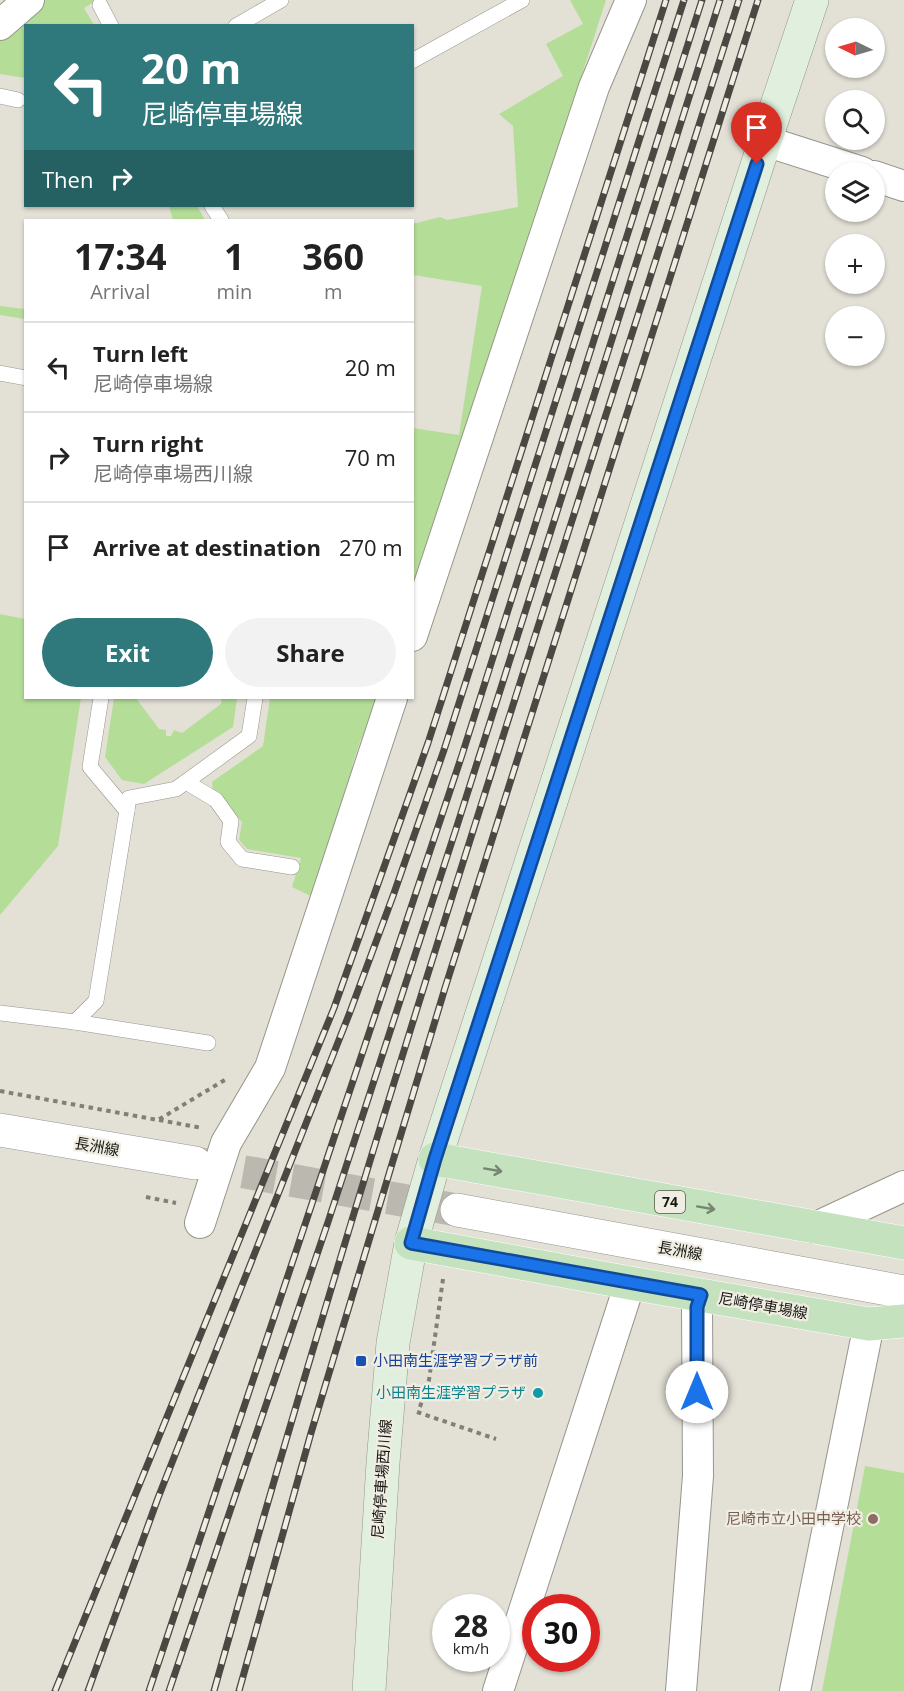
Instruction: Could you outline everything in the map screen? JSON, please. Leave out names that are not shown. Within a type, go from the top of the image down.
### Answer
[{"type":"main road","name":"尼崎停車場西川線","points":[[369,1691],[393,1343],[411,1243],[435,1159],[812,0]]},
{"type":"main road","name":"74","points":[[435,1159],[904,1244]]},
{"type":"main road","name":"尼崎停車場線","points":[[411,1243],[869,1324],[904,1321]]},
{"type":"street","points":[[0,25],[29,0]]},
{"type":"street","points":[[414,630],[594,87],[631,0]]},
{"type":"street","points":[[765,141],[831,162]]},
{"type":"street","points":[[885,180],[904,186]]},
{"type":"street","points":[[200,1223],[226,1143],[270,1068],[392,699]]},
{"type":"street","name":"長洲線","points":[[0,1130],[195,1163]]},
{"type":"street","points":[[814,1228],[904,1186]]},
{"type":"street","name":"長洲線","points":[[457,1210],[904,1292]]},
{"type":"street","points":[[498,1691],[630,1283]]},
{"type":"street","points":[[681,1691],[698,1476],[697,1307],[701,1295]]},
{"type":"street","points":[[795,1691],[869,1324]]},
{"type":"lane","points":[[239,24],[281,0]]},
{"type":"lane","points":[[414,60],[522,0]]},
{"type":"lane","points":[[100,5],[110,24]]},
{"type":"lane","points":[[0,96],[18,100]]},
{"type":"lane","points":[[0,373],[24,378]]},
{"type":"lane","points":[[101,699],[90,767],[127,811]]},
{"type":"lane","points":[[75,1022],[96,1001],[129,798],[176,789],[249,736],[255,699]]},
{"type":"lane","points":[[186,782],[216,800],[231,821],[228,842],[242,859],[292,867]]},
{"type":"lane","points":[[0,1013],[208,1043]]},
{"type":"path","points":[[158,1120],[233,1075]]},
{"type":"path","points":[[0,1091],[189,1125]]},
{"type":"path","points":[[146,1197],[177,1203]]},
{"type":"path","points":[[419,1412],[429,1380],[443,1278]]},
{"type":"path","points":[[411,1412],[419,1412],[496,1439]]},
{"type":"green space","points":[[44,0],[97,0],[84,8],[93,24],[24,24],[24,78],[0,74],[0,38],[5,31]]},
{"type":"green space","points":[[570,0],[606,0],[414,596],[414,428],[459,435],[482,286],[414,275],[414,224],[440,217],[447,220],[518,207],[513,126],[499,114],[563,76],[546,44],[583,24]]},
{"type":"green space","points":[[169,207],[198,207],[204,219],[173,219]]},
{"type":"green space","points":[[0,306],[24,309],[24,319],[0,315]]},
{"type":"green space","points":[[0,614],[24,619],[24,699],[81,699],[58,846],[0,915]]},
{"type":"green space","points":[[114,699],[137,699],[159,729],[166,730],[166,736],[171,736],[174,730],[182,733],[221,704],[222,699],[237,699],[233,727],[144,784],[122,780],[105,757]]},
{"type":"green space","points":[[270,699],[381,699],[368,740],[361,739],[352,766],[362,769],[319,900],[292,887],[301,858],[247,849],[239,840],[242,822],[213,791],[212,782],[263,746]]},
{"type":"green space","name":"尼崎市立小田中学校","points":[[865,1466],[904,1473],[904,1691],[822,1691]]},
{"type":"tunnel","points":[[195,1163],[457,1210]]},
{"type":"railway","points":[[55,1691],[334,1008],[428,743],[666,0]]},
{"type":"railway","points":[[88,1691],[158,1498],[350,1012],[393,896],[444,750],[684,0]]},
{"type":"railway","points":[[149,1691],[462,755],[702,0]]},
{"type":"railway","points":[[169,1691],[328,1222],[456,829],[720,0]]},
{"type":"railway","points":[[214,1691],[275,1478],[403,1055],[739,0]]},
{"type":"railway","points":[[239,1691],[311,1433],[445,988],[758,0]]},
{"type":"place","name":"小田南生涯学習プラザ前","points":[[361,1361]]},
{"type":"place","name":"小田南生涯学習プラザ","points":[[538,1393]]},
{"type":"place","name":"尼崎市立小田中学校","points":[[873,1519]]},
{"type":"route","points":[[697,1392],[697,1307],[701,1295],[411,1243],[435,1159],[757,164]]}]
